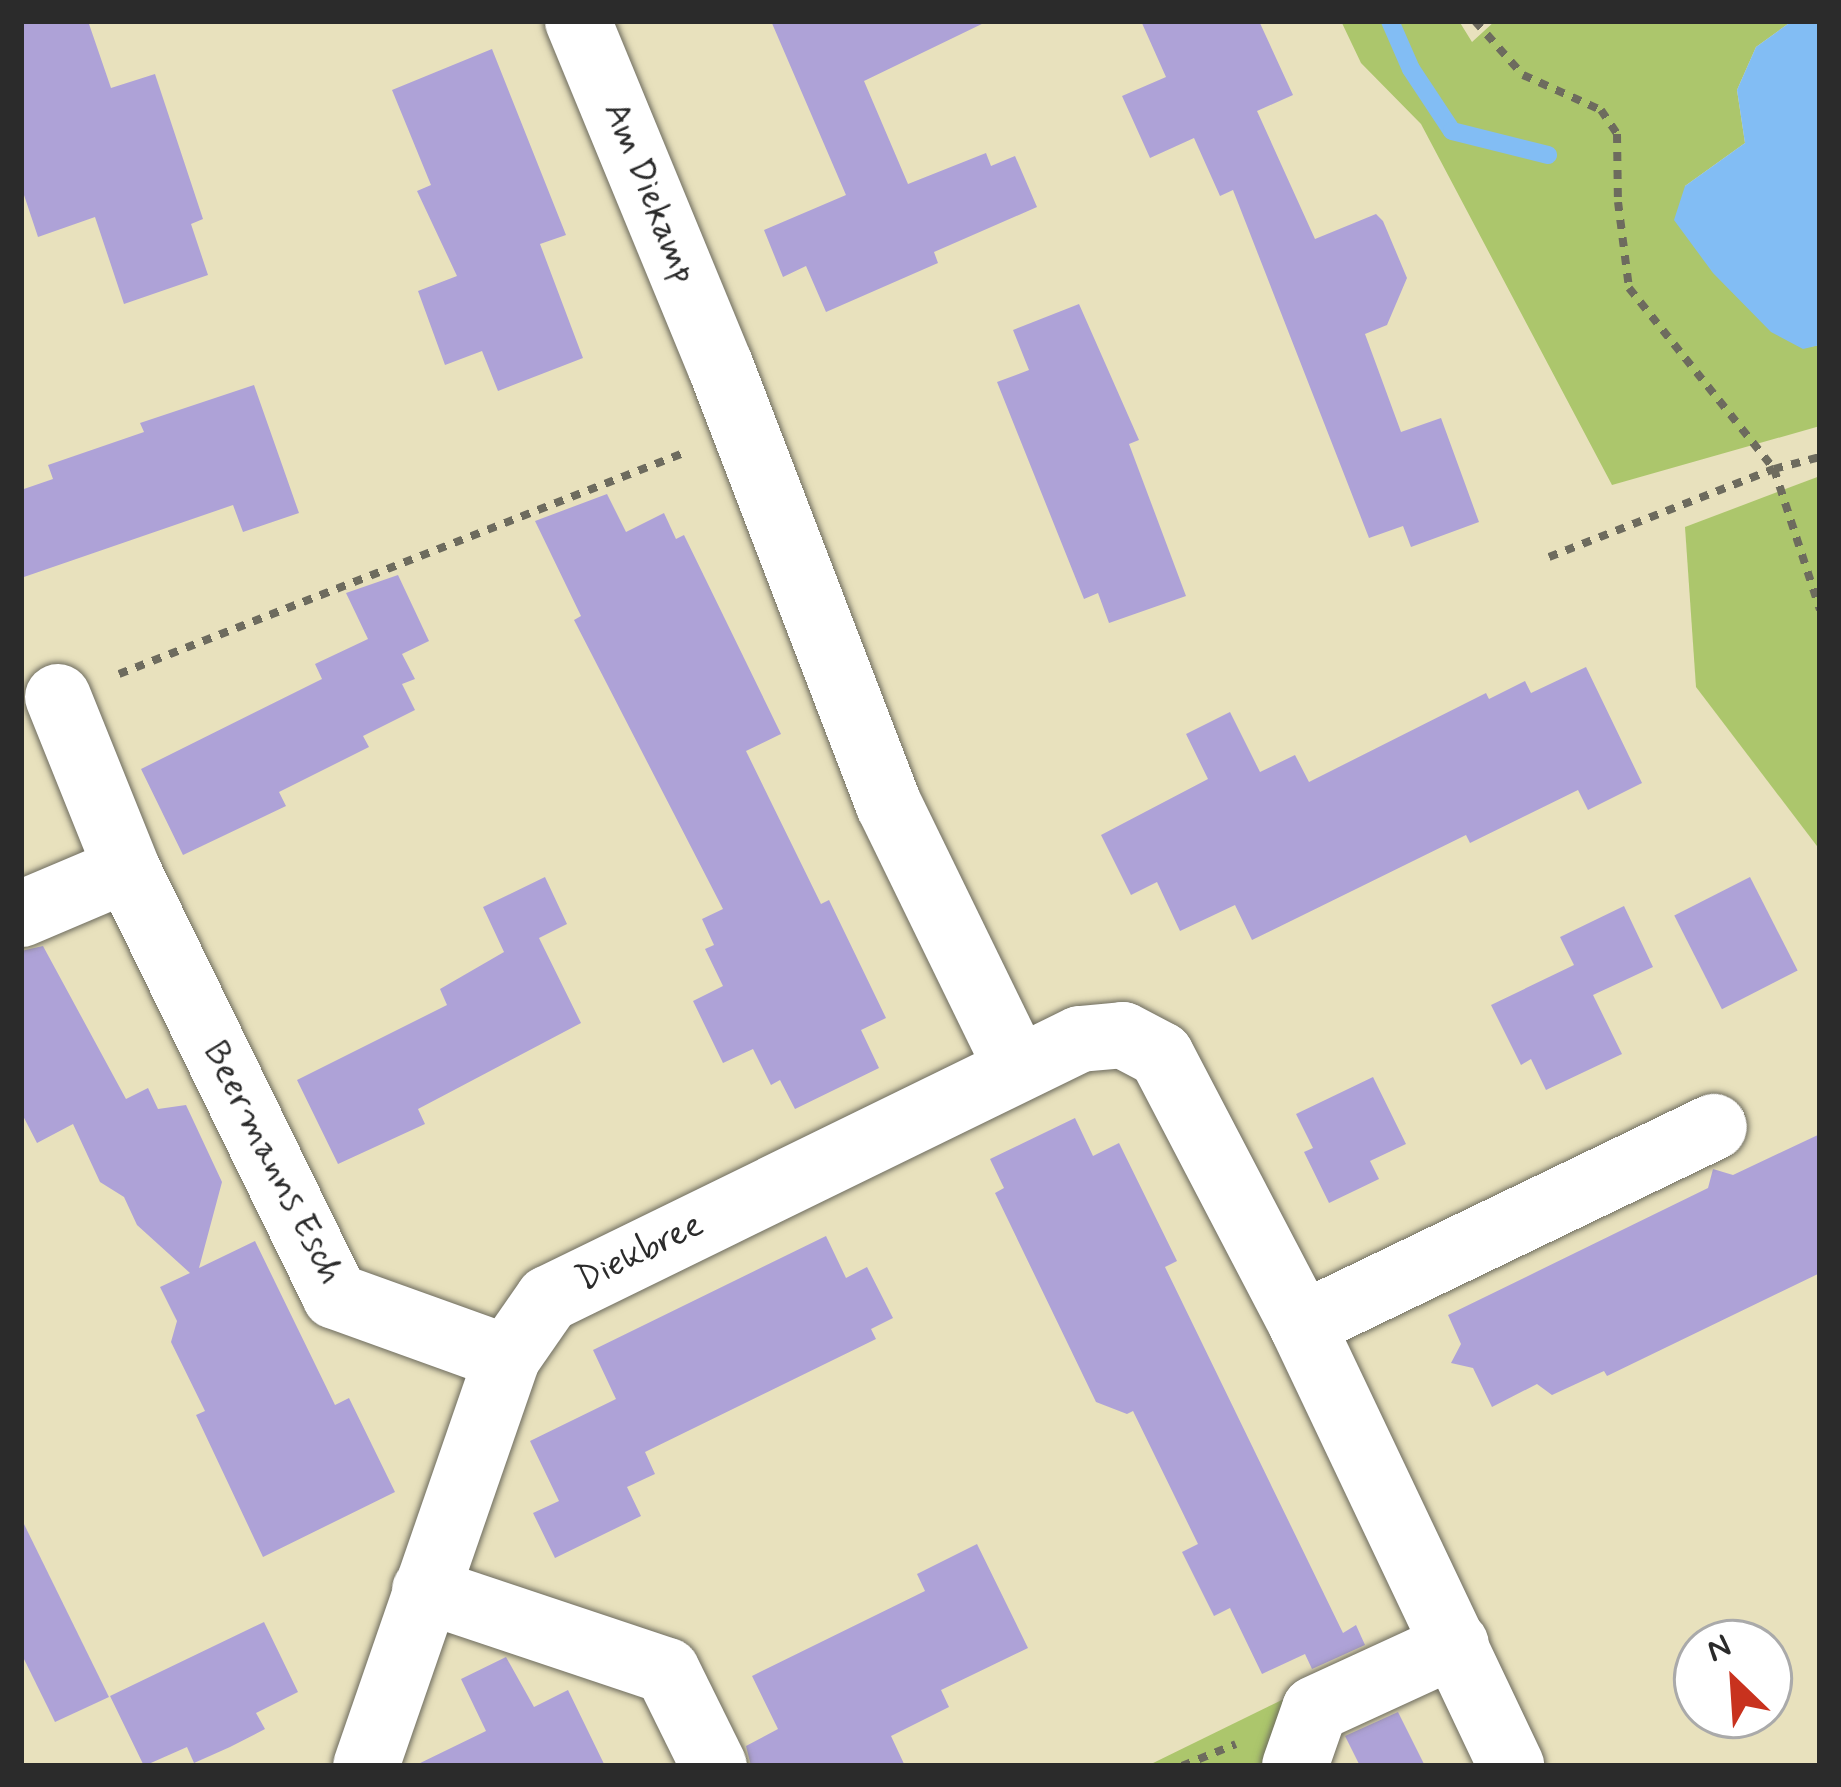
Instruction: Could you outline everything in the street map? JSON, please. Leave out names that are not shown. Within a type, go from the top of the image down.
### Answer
[{"type":"street","name":"Am Diekamp","points":[[578,21],[742,428]]},
{"type":"street","points":[[742,428],[889,806],[1017,1068]]},
{"type":"street","name":"Beermanns Esch","points":[[58,697],[127,868],[335,1296],[507,1358]]},
{"type":"street","points":[[21,914],[127,868]]},
{"type":"street","name":"Diekbree","points":[[366,1766],[507,1358],[548,1298],[1080,1039],[1124,1035],[1161,1055],[1302,1324],[1511,1766]]},
{"type":"street","points":[[1302,1324],[1714,1127]]},
{"type":"street","points":[[425,1590],[667,1671],[714,1766]]},
{"type":"street","points":[[1295,1766],[1315,1709],[1456,1644]]},
{"type":"path","points":[[1475,21],[1493,48],[1523,75],[1600,110],[1617,134],[1618,202],[1628,288],[1774,469],[1820,610]]},
{"type":"path","points":[[58,697],[742,428]]},
{"type":"path","points":[[1549,557],[1774,469],[1820,457]]},
{"type":"green space","points":[[1341,21],[1459,21],[1472,42],[1495,21],[1792,21],[1756,47],[1737,90],[1745,143],[1685,186],[1803,348],[1820,345],[1820,426],[1612,485],[1421,124],[1361,63]]},
{"type":"green space","points":[[1820,476],[1820,850],[1696,687],[1685,527]]},
{"type":"green space","points":[[1286,1698],[1261,1766],[1147,1766]]},
{"type":"water","points":[[1792,21],[1820,21],[1820,345],[1803,349],[1771,332],[1713,273],[1674,220],[1685,186],[1745,143],[1737,90],[1756,47]]},
{"type":"building","points":[[21,21],[88,21],[111,88],[155,74],[203,219],[191,224],[208,275],[124,304],[95,217],[38,237],[21,186]]},
{"type":"building","points":[[771,21],[988,21],[864,81],[908,184],[986,153],[991,166],[1015,156],[1037,207],[934,252],[938,263],[826,312],[806,266],[783,277],[764,230],[846,195]]},
{"type":"building","points":[[1141,21],[1259,21],[1293,95],[1257,111],[1315,239],[1376,214],[1383,221],[1407,278],[1387,325],[1365,334],[1401,432],[1441,418],[1479,522],[1411,547],[1403,526],[1369,538],[1233,190],[1220,196],[1194,138],[1150,158],[1122,96],[1166,77]]},
{"type":"building","points":[[492,49],[566,235],[540,244],[583,358],[498,391],[482,351],[445,365],[418,291],[457,276],[417,191],[431,185],[392,90]]},
{"type":"building","points":[[1079,304],[1139,440],[1129,444],[1186,596],[1109,623],[1098,593],[1084,599],[997,382],[1029,370],[1013,330]]},
{"type":"building","points":[[254,385],[299,513],[243,532],[233,505],[21,578],[21,490],[53,479],[48,465],[144,432],[140,423]]},
{"type":"building","points":[[607,494],[626,532],[664,513],[676,539],[684,535],[781,734],[746,751],[821,904],[829,900],[886,1018],[861,1030],[879,1068],[795,1109],[780,1080],[771,1085],[753,1049],[723,1063],[693,1001],[723,986],[705,949],[714,945],[702,919],[723,909],[574,620],[581,616],[535,521]]},
{"type":"building","points":[[398,575],[429,641],[402,654],[415,679],[402,684],[415,710],[363,736],[369,747],[279,792],[286,806],[183,855],[141,769],[322,679],[315,664],[368,639],[346,593]]},
{"type":"building","points":[[1586,667],[1642,783],[1588,810],[1578,790],[1470,843],[1466,835],[1252,940],[1235,905],[1180,931],[1157,882],[1131,895],[1101,835],[1208,779],[1186,734],[1230,712],[1260,772],[1295,755],[1309,782],[1486,693],[1489,699],[1525,681],[1531,693]]},
{"type":"building","points":[[545,877],[567,924],[539,938],[581,1023],[418,1109],[425,1124],[338,1164],[297,1080],[447,1005],[440,989],[504,952],[483,907]]},
{"type":"building","points":[[1750,877],[1798,971],[1722,1009],[1674,916]]},
{"type":"building","points":[[1624,906],[1653,967],[1593,995],[1622,1054],[1546,1090],[1531,1059],[1521,1065],[1491,1005],[1574,965],[1560,937]]},
{"type":"building","points":[[43,946],[126,1099],[148,1088],[158,1109],[186,1105],[222,1182],[199,1268],[255,1241],[335,1405],[349,1398],[395,1492],[263,1557],[196,1415],[205,1411],[171,1342],[177,1321],[160,1287],[190,1273],[137,1225],[124,1197],[100,1182],[73,1124],[37,1143],[21,1112],[21,951]]},
{"type":"building","points":[[1373,1077],[1406,1144],[1370,1161],[1379,1179],[1329,1203],[1304,1152],[1313,1148],[1296,1114]]},
{"type":"building","points":[[1075,1118],[1093,1156],[1119,1143],[1177,1261],[1165,1267],[1343,1633],[1356,1625],[1365,1645],[1312,1669],[1305,1654],[1262,1674],[1230,1608],[1214,1616],[1182,1552],[1198,1544],[1133,1411],[1127,1414],[1096,1402],[995,1193],[1004,1188],[990,1159]]},
{"type":"building","points":[[1820,1134],[1820,1273],[1607,1376],[1604,1371],[1552,1395],[1537,1384],[1492,1407],[1473,1368],[1451,1363],[1461,1344],[1448,1315],[1708,1188],[1713,1169],[1733,1175]]},
{"type":"building","points":[[826,1236],[846,1278],[867,1267],[893,1318],[871,1329],[876,1339],[645,1452],[655,1474],[627,1487],[641,1516],[555,1558],[533,1513],[559,1501],[530,1441],[616,1399],[593,1350]]},
{"type":"building","points":[[21,1518],[109,1697],[55,1722],[21,1653]]},
{"type":"building","points":[[977,1544],[1028,1648],[941,1690],[949,1707],[891,1736],[905,1766],[751,1766],[746,1746],[778,1729],[752,1676],[925,1591],[917,1574]]},
{"type":"building","points":[[264,1622],[298,1692],[256,1713],[265,1729],[230,1747],[194,1763],[187,1747],[144,1766],[110,1696]]},
{"type":"building","points":[[506,1657],[534,1707],[568,1690],[605,1766],[414,1766],[486,1731],[461,1679]]},
{"type":"building","points":[[1398,1712],[1425,1766],[1360,1766],[1345,1736]]},
{"type":"waterway","points":[[1390,21],[1411,69],[1452,131],[1548,155]]}]
